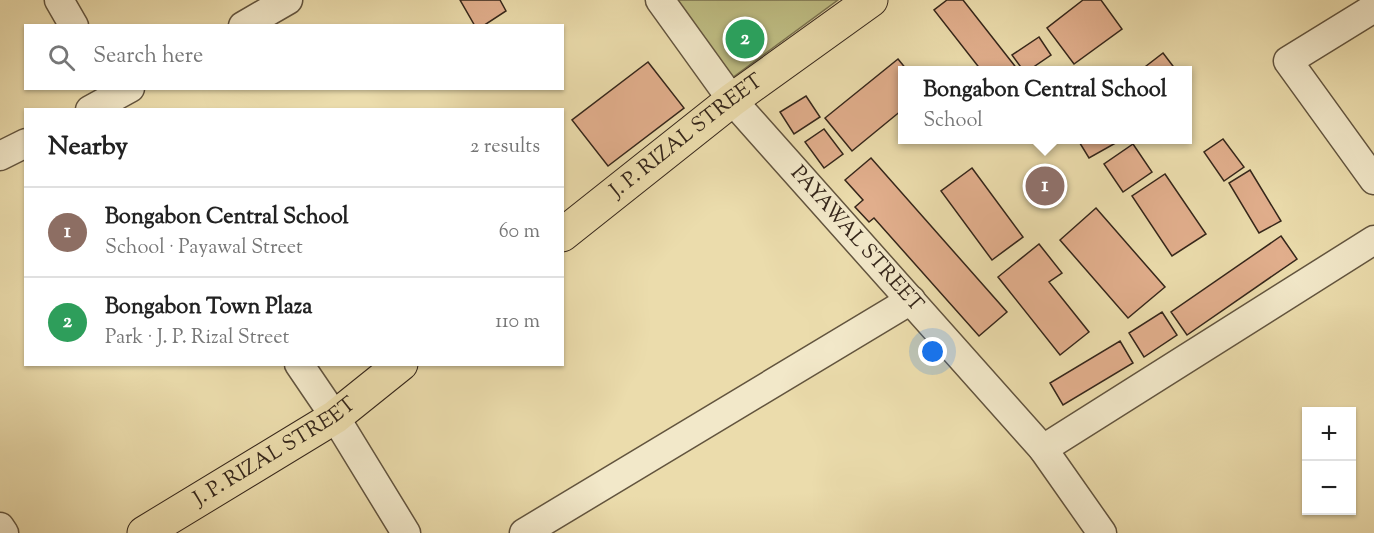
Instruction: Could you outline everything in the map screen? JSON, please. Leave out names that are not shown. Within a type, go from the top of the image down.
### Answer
[{"type":"main road","name":"J. P. RIZAL STREET","points":[[564,233],[732,100],[871,0]]},
{"type":"main road","name":"J. P. RIZAL STREET","points":[[144,533],[335,417],[399,366]]},
{"type":"street","points":[[59,0],[73,24]]},
{"type":"street","points":[[246,24],[288,0]]},
{"type":"street","name":"PAYAWAL STREET","points":[[660,0],[732,100],[1043,449],[1102,533]]},
{"type":"street","points":[[1374,9],[1288,61],[1374,180]]},
{"type":"street","points":[[94,108],[120,96]]},
{"type":"street","points":[[0,156],[24,144]]},
{"type":"street","points":[[1043,449],[1374,240]]},
{"type":"street","points":[[524,533],[910,300]]},
{"type":"street","points":[[300,366],[335,417],[406,533]]},
{"type":"street","points":[[0,527],[4,533]]},
{"type":"shaded area","points":[[677,0],[838,0],[732,78]]},
{"type":"building","points":[[460,0],[500,0],[506,11],[486,24],[474,24]]},
{"type":"building","points":[[947,0],[963,0],[1015,66],[978,66],[934,10]]},
{"type":"building","points":[[1083,0],[1101,0],[1122,29],[1074,64],[1047,28]]},
{"type":"building","points":[[1039,37],[1051,55],[1035,66],[1020,66],[1012,55]]},
{"type":"building","points":[[1163,53],[1173,66],[1146,66]]},
{"type":"building","points":[[898,59],[904,66],[898,66],[898,113],[852,151],[825,118]]},
{"type":"building","points":[[648,62],[684,108],[608,166],[572,120]]},
{"type":"building","points":[[806,96],[820,117],[794,134],[780,112]]},
{"type":"building","points":[[824,129],[843,154],[824,168],[805,142]]},
{"type":"building","points":[[1223,139],[1244,167],[1224,181],[1204,152]]},
{"type":"building","points":[[1080,144],[1114,144],[1089,158]]},
{"type":"building","points":[[1133,144],[1152,172],[1123,192],[1104,164]]},
{"type":"building","points":[[871,158],[1007,312],[979,336],[874,218],[869,222],[855,207],[863,200],[845,180]]},
{"type":"building","points":[[972,168],[1023,237],[992,260],[941,191]]},
{"type":"building","points":[[1250,170],[1281,221],[1259,233],[1229,183]]},
{"type":"building","points":[[1165,174],[1206,234],[1172,256],[1132,196]]},
{"type":"building","points":[[1096,208],[1165,287],[1128,318],[1060,240]]},
{"type":"building","points":[[1281,236],[1297,259],[1187,335],[1171,312]]},
{"type":"building","points":[[1039,244],[1062,273],[1049,282],[1089,332],[1060,355],[998,277]]},
{"type":"building","points":[[1162,312],[1177,335],[1144,357],[1129,333]]},
{"type":"building","points":[[1120,341],[1133,363],[1063,405],[1050,383]]},
{"type":"place","name":"Bongabon Town Plaza","points":[[745,39]]},
{"type":"place","name":"Bongabon Central School","points":[[1045,186]]}]
